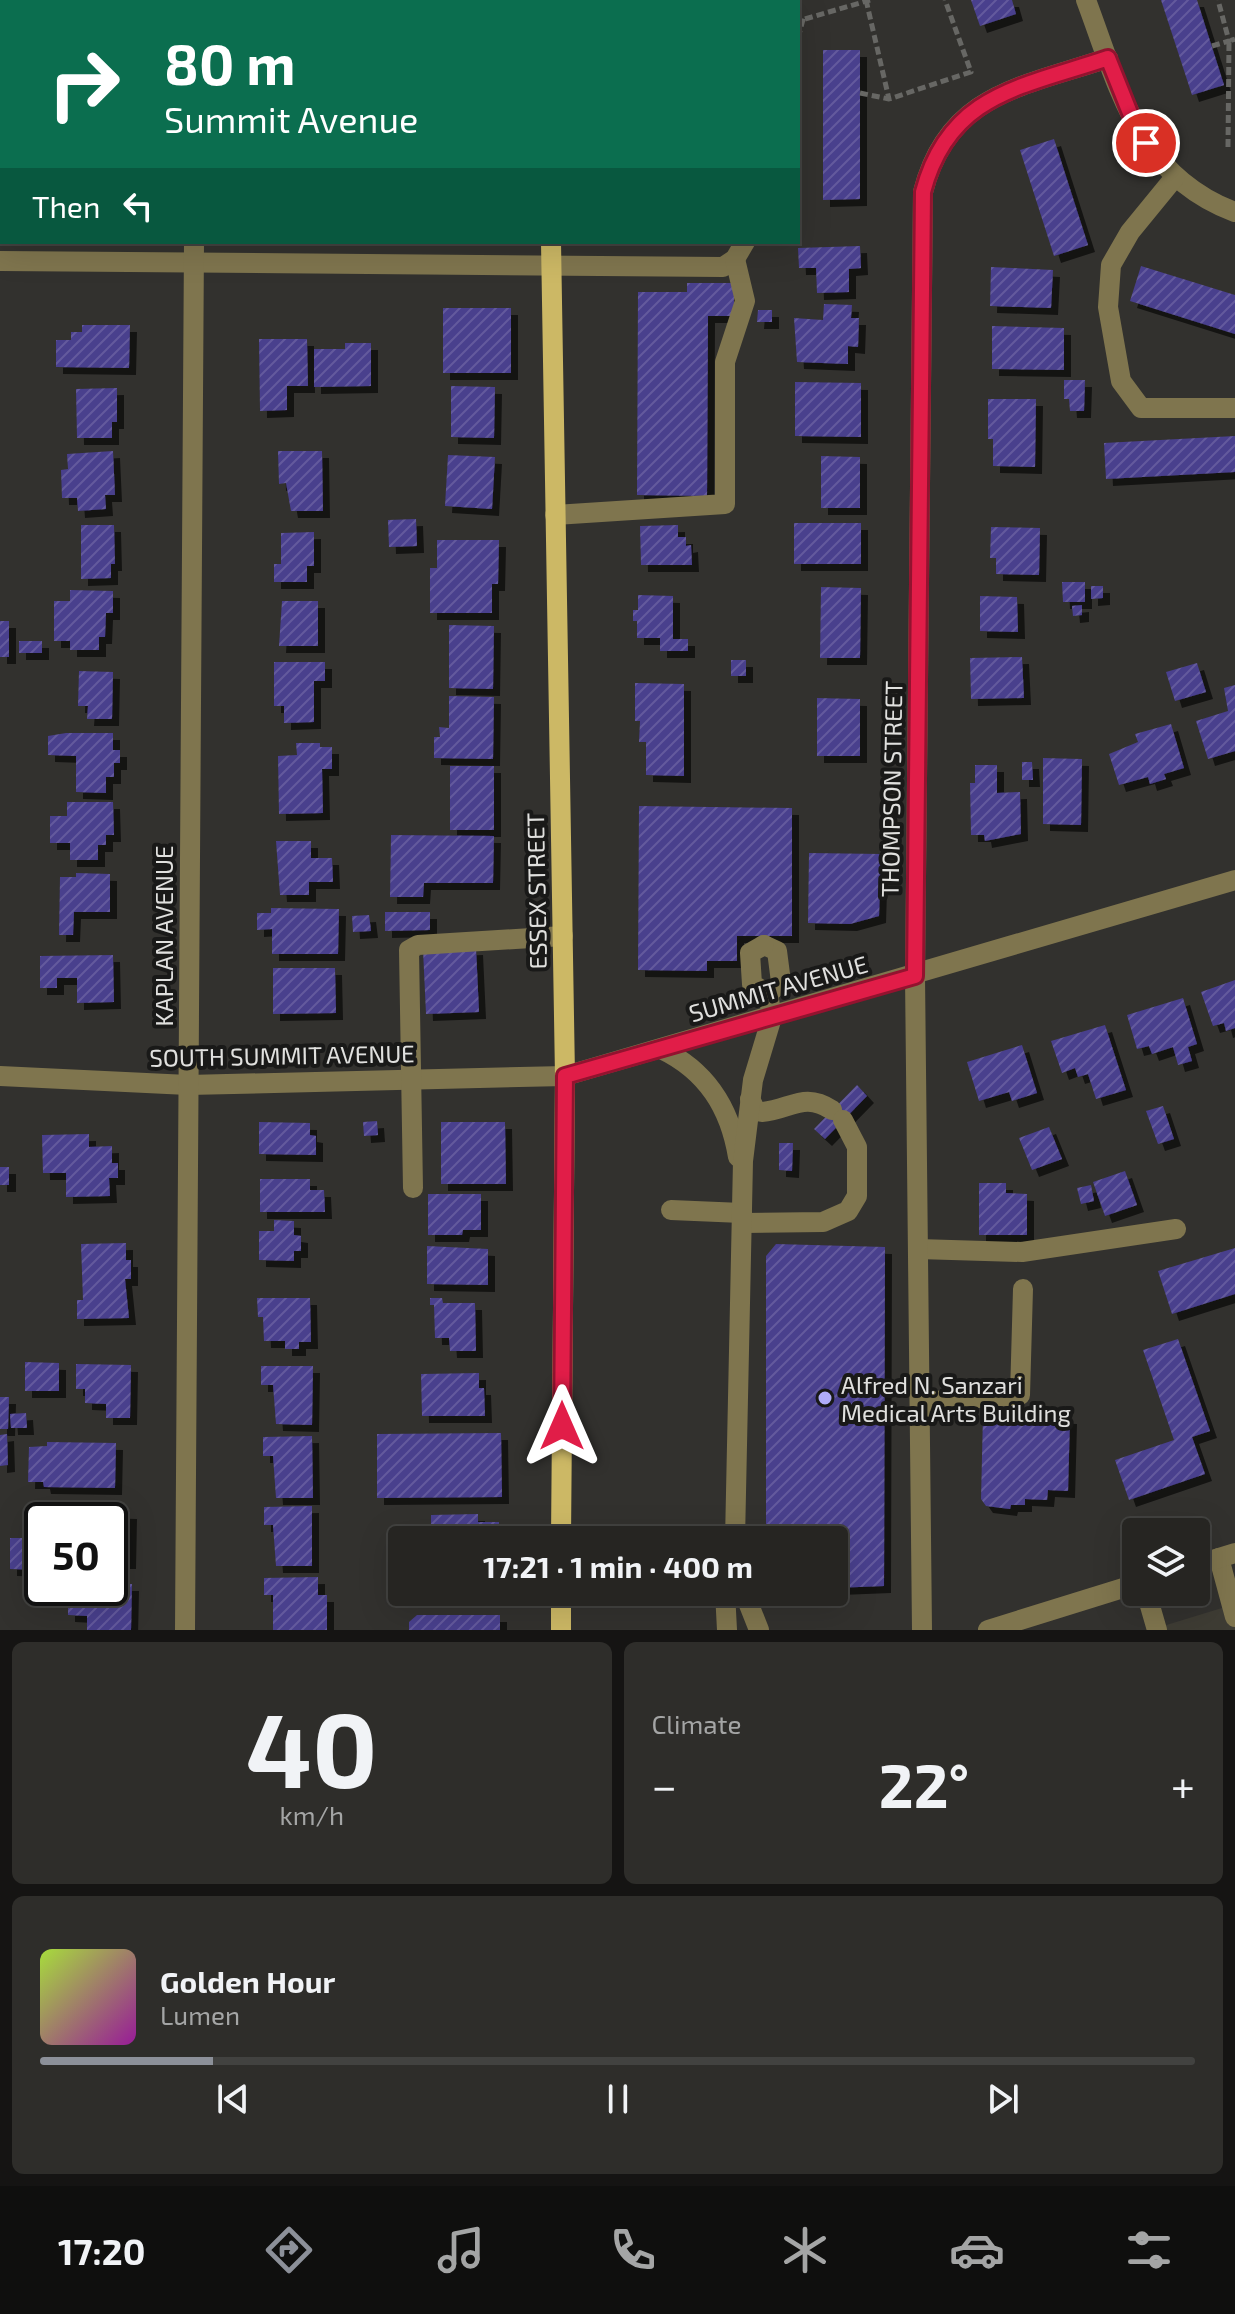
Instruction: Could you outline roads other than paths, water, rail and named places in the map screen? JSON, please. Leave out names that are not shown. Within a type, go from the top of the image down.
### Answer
[{"type":"main road","name":"ESSEX STREET","points":[[551,244],[565,1076],[561,1526]]},
{"type":"main road","points":[[561,1606],[561,1630]]},
{"type":"street","points":[[1086,0],[1136,128],[1156,159],[1175,177],[1214,204],[1235,212]]},
{"type":"street","name":"THOMPSON STREET","points":[[922,1630],[915,976],[923,192],[930,165],[944,139],[965,115],[991,98],[1108,58]]},
{"type":"street","points":[[1175,177],[1130,232],[1111,265],[1108,307],[1121,381],[1141,408],[1235,408]]},
{"type":"street","points":[[419,244],[419,264]]},
{"type":"street","points":[[0,261],[194,252],[419,264],[723,267],[740,250]]},
{"type":"street","points":[[555,515],[725,504],[725,362],[745,301],[740,250]]},
{"type":"street","name":"KAPLAN AVENUE","points":[[185,1630],[194,252]]},
{"type":"street","name":"SUMMIT AVENUE","points":[[565,1076],[1235,880]]},
{"type":"street","points":[[413,1188],[409,950],[418,945],[563,936]]},
{"type":"street","points":[[735,1526],[743,1161],[750,1099],[772,1017],[768,994],[781,982],[777,951],[763,940]]},
{"type":"street","points":[[661,1049],[696,1070],[720,1099],[736,1140],[743,1183]]},
{"type":"street","name":"SOUTH SUMMIT AVENUE","points":[[0,1076],[188,1085],[565,1076]]},
{"type":"street","points":[[671,1210],[823,1222],[848,1211],[857,1196],[857,1147],[838,1115],[813,1100],[756,1111],[750,1099]]},
{"type":"street","points":[[918,1249],[1022,1252],[1176,1229]]},
{"type":"street","points":[[920,1402],[1020,1395],[1023,1289]]},
{"type":"street","points":[[1227,1556],[1235,1617]]},
{"type":"street","points":[[988,1630],[1122,1588]]},
{"type":"street","points":[[726,1606],[727,1630]]},
{"type":"street","points":[[750,1606],[759,1630]]},
{"type":"street","points":[[1150,1606],[1157,1630]]},
{"type":"place","name":"Alfred N. Sanzari Medical Arts Building","points":[[825,1398]]}]
